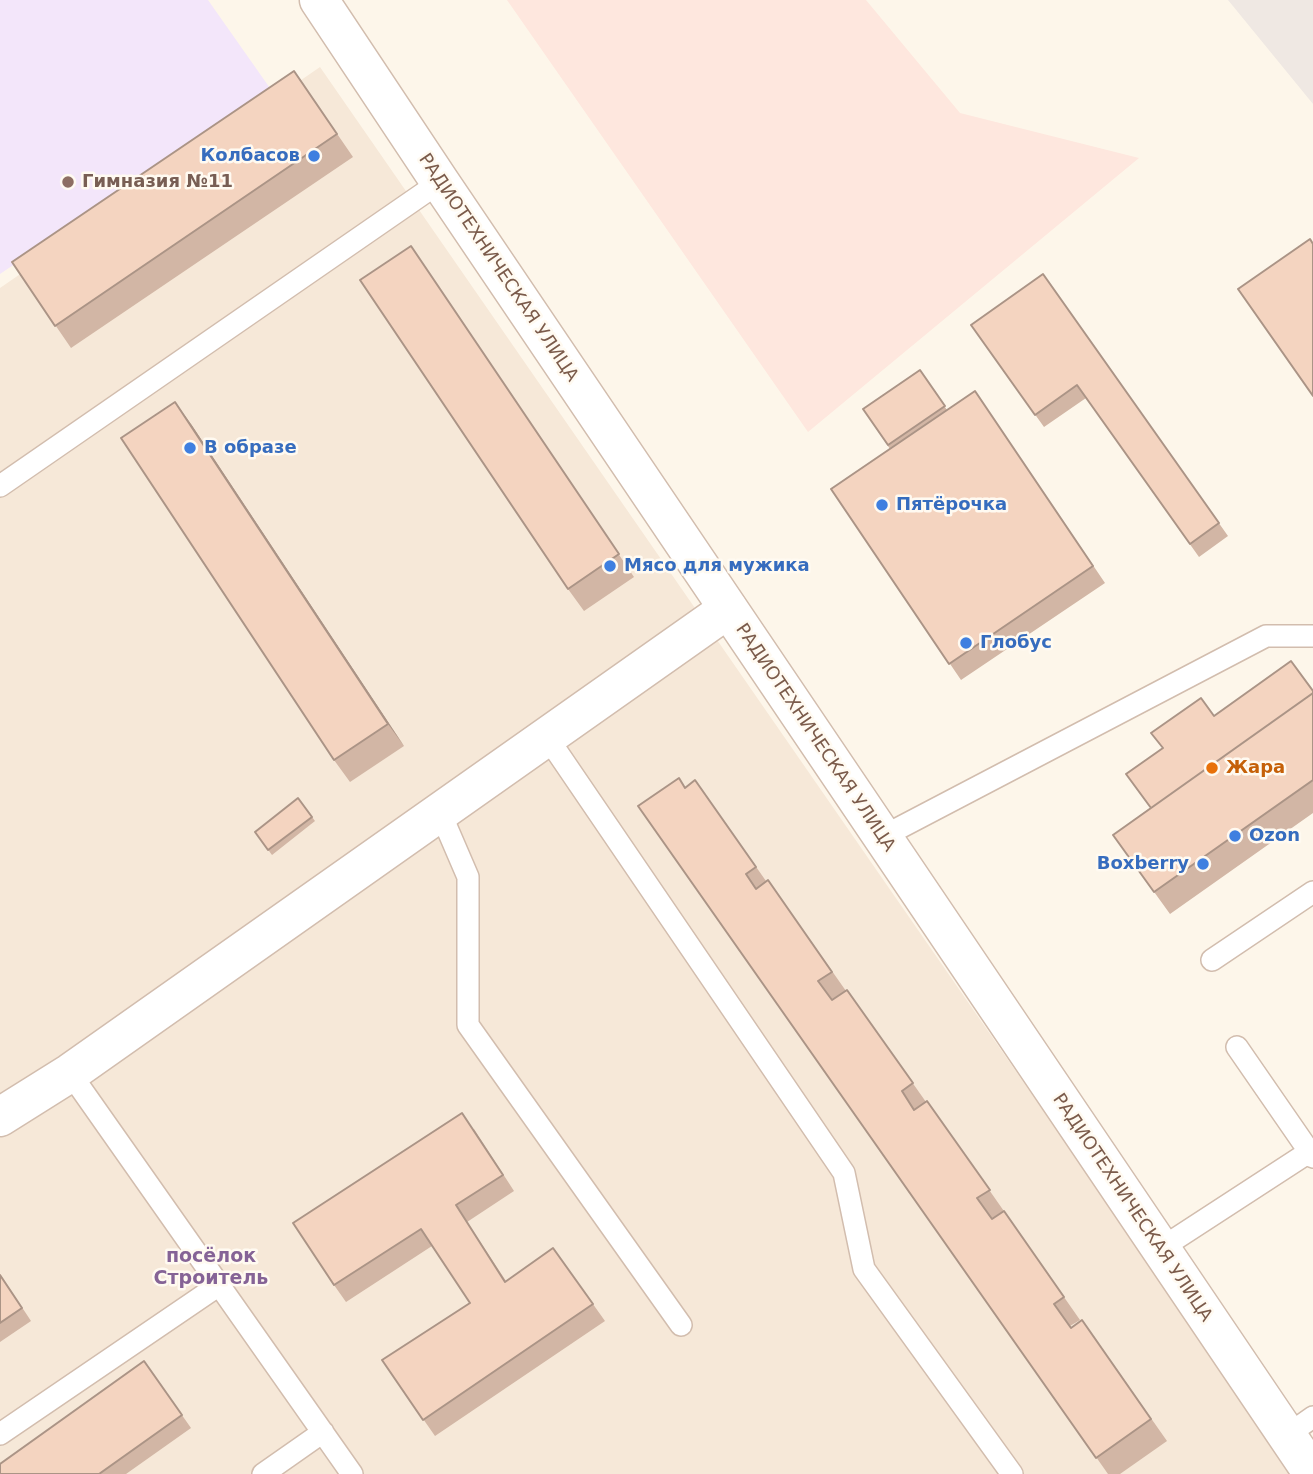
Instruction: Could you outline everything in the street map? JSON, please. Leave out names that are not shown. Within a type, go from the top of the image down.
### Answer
[{"type":"street","name":"РАДИОТЕХНИЧЕСКАЯ УЛИЦА","points":[[319,0],[1160,1249],[1300,1427],[1313,1474]]},
{"type":"street","points":[[0,1117],[70,1073],[728,609]]},
{"type":"lane","points":[[0,486],[440,182]]},
{"type":"lane","points":[[882,837],[1265,636],[1313,636]]},
{"type":"lane","points":[[547,737],[844,1173],[864,1269],[1012,1474]]},
{"type":"lane","points":[[440,812],[468,877],[468,1025],[681,1325]]},
{"type":"lane","points":[[1212,960],[1313,892]]},
{"type":"lane","points":[[1160,1249],[1311,1155],[1237,1048]]},
{"type":"lane","points":[[70,1073],[352,1474]]},
{"type":"lane","points":[[0,1434],[219,1285]]},
{"type":"lane","points":[[263,1474],[323,1432]]},
{"type":"shaded area","name":"Гимназия №11","points":[[0,0],[208,0],[272,91],[0,274]]},
{"type":"shaded area","points":[[507,0],[866,0],[960,113],[1139,158],[808,432]]},
{"type":"shaded area","points":[[1228,0],[1313,0],[1313,104]]},
{"type":"shaded area","points":[[320,67],[1295,1474],[0,1474],[0,288]]},
{"type":"building","points":[[294,71],[337,134],[55,326],[12,262]]},
{"type":"building","points":[[1310,239],[1313,244],[1313,396],[1238,289]]},
{"type":"building","points":[[411,246],[619,554],[568,589],[360,280]]},
{"type":"building","points":[[1043,274],[1219,523],[1190,544],[1077,385],[1035,415],[971,325]]},
{"type":"building","points":[[920,370],[945,406],[888,445],[863,409]]},
{"type":"building","points":[[975,391],[1093,566],[949,664],[831,489]]},
{"type":"building","points":[[175,402],[388,724],[334,760],[121,438]]},
{"type":"building","points":[[1291,661],[1313,693],[1151,808],[1126,774],[1163,748],[1151,733],[1201,698],[1214,716]]},
{"type":"building","points":[[1313,693],[1313,780],[1154,892],[1113,835]]},
{"type":"building","points":[[679,778],[685,788],[695,780],[756,867],[746,874],[756,889],[768,880],[832,972],[818,981],[832,1000],[847,990],[913,1083],[902,1091],[914,1110],[927,1101],[990,1190],[977,1198],[992,1219],[1004,1211],[1064,1297],[1054,1304],[1071,1328],[1082,1320],[1151,1419],[1096,1458],[638,806]]},
{"type":"building","points":[[298,798],[312,817],[268,850],[255,832]]},
{"type":"building","points":[[462,1113],[503,1175],[456,1205],[505,1282],[553,1248],[593,1304],[423,1420],[382,1360],[470,1303],[421,1229],[334,1285],[293,1223]]},
{"type":"building","points":[[0,1275],[22,1308],[0,1323]]},
{"type":"building","points":[[144,1361],[182,1415],[99,1474],[0,1474],[0,1464]]},
{"type":"place","name":"Колбасов","points":[[314,156]]},
{"type":"place","name":"Гимназия №11","points":[[68,182]]},
{"type":"place","name":"В образе","points":[[190,448]]},
{"type":"place","name":"Пятёрочка","points":[[882,505]]},
{"type":"place","name":"Мясо для мужика","points":[[610,566]]},
{"type":"place","name":"Глобус","points":[[966,643]]},
{"type":"place","name":"Жара","points":[[1212,768]]},
{"type":"place","name":"Ozon","points":[[1235,836]]},
{"type":"place","name":"Boxberry","points":[[1203,864]]},
{"type":"district","name":"посёлок Строитель","points":[[211,1268]]}]
